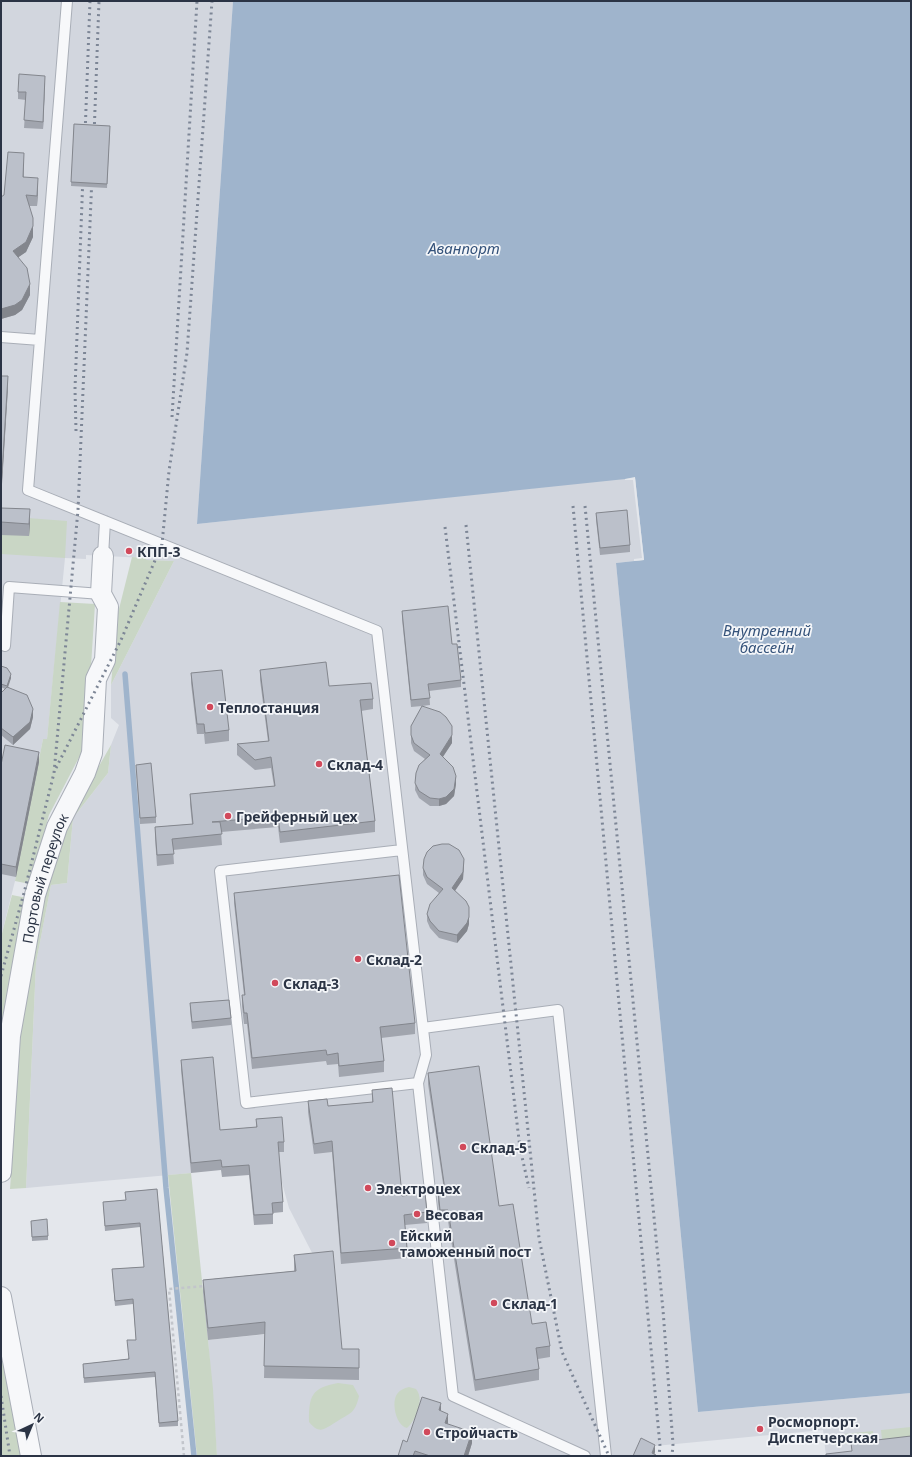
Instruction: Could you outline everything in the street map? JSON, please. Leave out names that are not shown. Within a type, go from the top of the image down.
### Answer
[{"type":"street","points":[[101,594],[104,556]]},
{"type":"street","name":"Портовый переулок","points":[[1,1172],[5,1037],[35,896],[57,827],[84,774],[92,753],[96,679],[105,660],[108,607],[101,594]]},
{"type":"street","points":[[1,1297],[31,1456]]},
{"type":"lane","points":[[67,1],[28,490],[377,631],[426,1055],[418,1083],[453,1396],[585,1456]]},
{"type":"lane","points":[[1,337],[40,340]]},
{"type":"lane","points":[[104,556],[106,521]]},
{"type":"lane","points":[[5,646],[9,587],[101,594]]},
{"type":"lane","points":[[402,850],[220,871],[246,1103],[418,1083]]},
{"type":"lane","points":[[422,1028],[558,1010],[606,1456]]},
{"type":"path","points":[[184,1456],[169,1289],[210,1285]]},
{"type":"shaded area","points":[[1,1],[233,1],[197,524],[635,477],[644,560],[616,563],[698,1412],[911,1393],[911,1443],[851,1449],[852,1456],[826,1456],[823,1430],[655,1446],[654,1456],[217,1456],[208,1340],[339,1327],[326,1280],[289,1208],[279,1172],[190,1161],[191,1173],[26,1188],[36,963],[51,885],[67,883],[73,818],[108,773],[111,745],[119,725],[111,718],[111,685],[174,561],[86,555],[86,559],[65,558],[47,739],[43,739],[16,877],[1,937]]},
{"type":"green space","points":[[1,516],[67,521],[65,558],[1,554]]},
{"type":"green space","points":[[132,557],[146,558],[146,560],[174,561],[111,685],[117,617]]},
{"type":"green space","points":[[60,602],[95,604],[86,744],[49,815],[30,884],[15,881],[43,739],[47,739]]},
{"type":"green space","points":[[111,745],[108,773],[73,818],[67,883],[51,885],[36,963],[26,1188],[10,1189],[21,1029],[41,903],[71,815]]},
{"type":"green space","points":[[12,895],[27,898],[1,1090],[1,937]]},
{"type":"green space","points":[[191,1173],[213,1389],[217,1456],[197,1456],[168,1175]]},
{"type":"green space","points":[[1,1337],[24,1456],[1,1456]]},
{"type":"green space","points":[[338,1383],[353,1385],[359,1396],[356,1406],[348,1415],[328,1427],[319,1430],[309,1422],[310,1406],[313,1395],[322,1388]]},
{"type":"green space","points":[[409,1387],[416,1389],[420,1399],[416,1415],[407,1428],[397,1419],[394,1403],[397,1394],[402,1389]]},
{"type":"green space","points":[[911,1427],[911,1437],[882,1440],[881,1430]]},
{"type":"green space","points":[[873,1431],[874,1441],[835,1445],[834,1435]]},
{"type":"water","points":[[233,1],[911,1],[911,1393],[698,1412],[616,563],[644,560],[635,478],[197,524]]},
{"type":"pier","points":[[635,477],[644,560],[634,561],[634,559],[642,558],[633,480],[625,479]]},
{"type":"building","points":[[19,74],[45,76],[43,122],[24,120],[26,92],[18,92]]},
{"type":"building","points":[[74,124],[110,126],[107,184],[71,182]]},
{"type":"building","points":[[8,152],[24,153],[23,177],[38,178],[37,196],[26,195],[33,218],[33,226],[26,242],[13,251],[27,268],[30,284],[22,300],[15,305],[1,309],[1,197],[4,195]]},
{"type":"building","points":[[1,376],[8,376],[1,488]]},
{"type":"building","points":[[1,508],[30,509],[29,524],[1,522]]},
{"type":"building","points":[[627,510],[630,545],[600,548],[596,513]]},
{"type":"building","points":[[448,606],[452,644],[457,644],[461,680],[428,684],[430,698],[411,700],[402,611]]},
{"type":"building","name":"Склад-4","points":[[326,662],[329,686],[371,683],[373,699],[360,700],[375,821],[280,832],[278,816],[212,822],[220,822],[222,834],[172,839],[174,854],[157,855],[155,827],[193,824],[190,794],[275,786],[271,757],[255,760],[237,744],[269,741],[260,670]]},
{"type":"building","points":[[1,666],[7,668],[11,674],[7,686],[1,684]]},
{"type":"building","name":"Теплостанция","points":[[222,670],[229,730],[205,733],[204,724],[197,724],[191,673]]},
{"type":"building","points":[[7,687],[27,695],[33,709],[30,722],[13,737],[1,728],[1,693]]},
{"type":"building","points":[[422,706],[440,712],[446,717],[452,726],[452,735],[440,754],[453,767],[456,776],[454,789],[446,797],[439,799],[430,798],[419,791],[415,783],[419,765],[430,755],[414,743],[411,735],[411,726]]},
{"type":"building","points":[[5,745],[39,752],[16,867],[1,864],[1,765]]},
{"type":"building","points":[[151,763],[156,817],[140,818],[136,765]]},
{"type":"building","points":[[449,844],[459,850],[464,859],[463,872],[452,888],[466,901],[469,907],[469,917],[467,923],[457,935],[439,931],[430,921],[427,914],[430,904],[443,889],[427,877],[423,868],[424,859],[427,852],[433,846]]},
{"type":"building","points":[[399,875],[415,1023],[380,1027],[384,1061],[339,1066],[338,1053],[327,1055],[326,1050],[252,1058],[247,1013],[244,1013],[242,995],[245,995],[234,893]]},
{"type":"building","points":[[229,1000],[231,1018],[192,1022],[190,1003]]},
{"type":"building","points":[[213,1057],[220,1130],[257,1127],[256,1119],[282,1117],[284,1142],[278,1142],[283,1202],[272,1203],[273,1214],[254,1215],[249,1165],[222,1167],[221,1160],[191,1163],[181,1060]]},
{"type":"building","points":[[479,1066],[499,1206],[513,1204],[532,1324],[546,1322],[550,1346],[536,1348],[539,1369],[475,1380],[448,1210],[440,1210],[438,1191],[445,1190],[428,1073]]},
{"type":"building","points":[[392,1088],[402,1196],[425,1193],[427,1212],[404,1215],[407,1248],[341,1253],[332,1141],[314,1144],[308,1101],[327,1099],[328,1106],[373,1102],[372,1090]]},
{"type":"building","points":[[157,1189],[178,1421],[159,1423],[155,1372],[84,1378],[83,1364],[129,1359],[127,1340],[136,1340],[133,1299],[115,1301],[112,1269],[144,1267],[140,1223],[105,1226],[103,1202],[126,1200],[125,1192]]},
{"type":"building","points":[[47,1219],[48,1236],[32,1237],[31,1221]]},
{"type":"building","points":[[333,1251],[342,1349],[359,1349],[359,1368],[264,1366],[265,1322],[208,1328],[203,1280],[296,1271],[294,1255]]},
{"type":"building","name":"Стройчасть","points":[[422,1397],[441,1403],[439,1410],[448,1414],[445,1423],[472,1432],[464,1456],[430,1456],[415,1451],[413,1456],[398,1456],[403,1440],[407,1442]]},
{"type":"building","points":[[911,1436],[911,1456],[826,1456],[826,1454],[852,1451],[851,1443]]},
{"type":"building","points":[[641,1438],[655,1445],[652,1453],[656,1455],[655,1456],[633,1456]]},
{"type":"waterway","points":[[125,674],[166,1188],[194,1456]]},
{"type":"railway","points":[[85,135],[90,1]]},
{"type":"railway","points":[[94,136],[99,1]]},
{"type":"railway","points":[[172,417],[197,1]]},
{"type":"railway","points":[[56,768],[121,640],[162,544],[169,471],[187,353],[212,1]]},
{"type":"railway","points":[[76,431],[75,389],[83,175]]},
{"type":"railway","points":[[1,976],[24,893],[54,773],[78,510],[92,176]]},
{"type":"railway","points":[[573,506],[660,1446],[659,1456]]},
{"type":"railway","points":[[585,506],[663,1310],[673,1444],[672,1456]]},
{"type":"railway","points":[[466,525],[539,1238],[562,1352],[609,1456]]},
{"type":"railway","points":[[445,527],[520,1148],[529,1188]]},
{"type":"railway","points":[[1,1396],[10,1456]]},
{"type":"place","name":"КПП-3","points":[[129,551]]},
{"type":"place","name":"Теплостанция","points":[[210,707]]},
{"type":"place","name":"Склад-4","points":[[319,764]]},
{"type":"place","name":"Грейферный цех","points":[[228,816]]},
{"type":"place","name":"Склад-2","points":[[358,959]]},
{"type":"place","name":"Склад-3","points":[[275,983]]},
{"type":"place","name":"Склад-5","points":[[463,1147]]},
{"type":"place","name":"Электроцех","points":[[368,1188]]},
{"type":"place","name":"Весовая","points":[[417,1214]]},
{"type":"place","name":"Ейский таможенный пост","points":[[392,1243]]},
{"type":"place","name":"Склад-1","points":[[494,1303]]},
{"type":"place","name":"Росморпорт. Диспетчерская","points":[[760,1429]]},
{"type":"place","name":"Стройчасть","points":[[427,1432]]},
{"type":"water label","name":"Аванпорт","points":[[464,248]]},
{"type":"water label","name":"Внутренний бассейн","points":[[767,638]]}]
